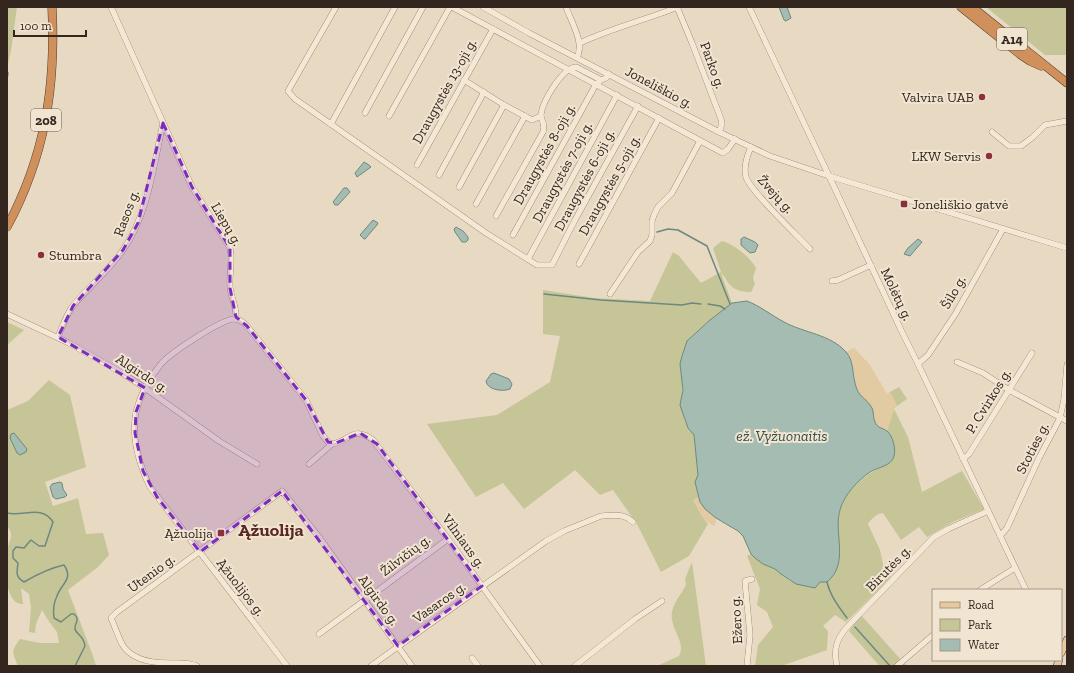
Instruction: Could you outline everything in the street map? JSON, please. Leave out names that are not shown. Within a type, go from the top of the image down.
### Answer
[{"type":"highway","name":"208","points":[[7,227],[16,210],[29,178],[41,142],[49,105],[53,39],[52,7]]},
{"type":"highway","points":[[961,7],[1030,62],[1051,70]]},
{"type":"highway","name":"A14","points":[[972,7],[1067,83]]},
{"type":"main road","points":[[1062,651],[1067,640]]},
{"type":"street","name":"Liepų g.","points":[[110,7],[118,21],[192,187],[230,248],[232,256],[230,288],[236,309],[236,319]]},
{"type":"street","points":[[336,7],[288,91],[294,99],[486,233],[528,259]]},
{"type":"street","points":[[331,124],[395,7]]},
{"type":"street","points":[[365,113],[423,7]]},
{"type":"street","points":[[389,116],[451,7],[568,69],[599,82],[617,95],[723,153],[735,139]]},
{"type":"street","name":"Joneliškio g.","points":[[483,7],[719,132],[787,162],[1067,248]]},
{"type":"street","points":[[566,7],[580,43],[581,50],[577,57]]},
{"type":"street","points":[[580,43],[605,31],[623,27],[678,7]]},
{"type":"street","name":"Parko g.","points":[[678,7],[721,119],[722,124],[719,132]]},
{"type":"street","name":"Molėtų g.","points":[[748,7],[1026,589]]},
{"type":"street","name":"Draugystės 13-oji g.","points":[[417,165],[493,29]]},
{"type":"street","points":[[496,216],[543,132],[545,125],[541,116],[542,110],[556,81],[568,69]]},
{"type":"street","points":[[599,82],[606,78],[609,74]]},
{"type":"street","points":[[464,80],[504,105],[532,120],[541,116]]},
{"type":"street","name":"Draugystės 8-oji g.","points":[[513,235],[599,82]]},
{"type":"street","points":[[439,175],[484,92]]},
{"type":"street","name":"Draugystės 7-oji g.","points":[[528,259],[617,95]]},
{"type":"street","points":[[459,187],[504,105]]},
{"type":"street","name":"Draugystės 6-oji g.","points":[[528,259],[537,265],[552,266],[575,220],[638,106]]},
{"type":"street","points":[[476,204],[525,116]]},
{"type":"street","name":"Draugystės 5-oji g.","points":[[579,264],[659,118]]},
{"type":"street","points":[[992,132],[1009,146],[1021,146],[1045,125],[1067,121]]},
{"type":"street","name":"Rasos g.","points":[[58,338],[73,306],[124,250],[138,223],[145,203],[163,123]]},
{"type":"street","points":[[610,294],[635,256],[650,241],[652,236],[652,221],[658,207],[672,193],[700,141]]},
{"type":"street","name":"Žvejų g.","points":[[751,147],[745,165],[746,178],[754,191],[810,249]]},
{"type":"street","name":"Šilo g.","points":[[918,364],[928,356],[956,313],[1003,229]]},
{"type":"street","points":[[832,281],[838,280],[870,265]]},
{"type":"street","name":"Algirdo g.","points":[[7,314],[85,352],[145,388],[219,441],[257,464]]},
{"type":"street","points":[[236,319],[240,320],[247,326],[306,400],[324,436],[328,442],[332,444],[309,464]]},
{"type":"street","name":"Ąžuolijos g.","points":[[236,319],[221,323],[171,355],[160,364],[145,388],[136,412],[136,443],[143,471],[150,487],[287,666]]},
{"type":"street","name":"P. Cvirkos g.","points":[[963,459],[969,454],[1032,353]]},
{"type":"street","points":[[957,362],[983,374],[1009,390],[1067,421]]},
{"type":"street","name":"Stoties g.","points":[[1000,536],[1007,528],[1039,458],[1060,418],[1067,365]]},
{"type":"street","name":"Vilniaus g.","points":[[332,444],[356,433],[364,434],[377,444],[448,538],[540,666]]},
{"type":"street","name":"Algirdo g.","points":[[282,491],[319,537],[412,666]]},
{"type":"street","name":"Utenio g.","points":[[197,666],[189,663],[160,663],[144,660],[135,656],[123,646],[111,618],[117,612],[282,491]]},
{"type":"street","name":"Birutės g.","points":[[837,666],[835,653],[840,634],[934,537],[988,511]]},
{"type":"street","name":"Vasaros g.","points":[[371,666],[546,541],[564,531],[601,516],[608,515],[623,516],[633,522]]},
{"type":"street","name":"Žilvičių g.","points":[[319,634],[448,538]]},
{"type":"street","points":[[982,589],[1015,568]]},
{"type":"street","name":"Ežero g.","points":[[747,666],[750,635],[745,581],[752,579]]},
{"type":"street","points":[[575,666],[625,627],[662,601]]},
{"type":"street","points":[[897,666],[932,636]]},
{"type":"street","points":[[472,658],[478,666]]},
{"type":"highlighted area","points":[[163,123],[192,187],[230,248],[230,288],[236,317],[247,326],[306,400],[328,442],[336,443],[360,433],[377,444],[482,586],[398,646],[282,491],[200,552],[157,497],[143,471],[135,433],[136,412],[145,388],[58,337],[73,306],[123,250],[138,223]]},
{"type":"green space","points":[[7,7],[17,7],[7,68]]},
{"type":"green space","points":[[986,7],[1067,7],[1067,55],[1045,55]]},
{"type":"green space","points":[[722,241],[737,248],[746,255],[753,264],[756,268],[753,278],[755,284],[751,292],[739,291],[729,284],[724,275],[721,273],[732,303],[710,320],[687,341],[682,379],[682,395],[684,418],[688,428],[694,435],[698,475],[695,482],[699,497],[693,500],[708,524],[689,556],[661,572],[637,524],[613,490],[600,495],[575,470],[524,509],[503,483],[476,497],[427,424],[497,415],[550,382],[560,336],[543,334],[543,290],[594,298],[650,301],[673,252],[679,256],[701,283],[721,272],[713,248]]},
{"type":"green space","points":[[7,322],[24,330],[7,345]]},
{"type":"green space","points":[[49,380],[70,395],[86,467],[45,482],[53,506],[78,498],[86,534],[103,533],[109,555],[98,567],[68,590],[96,666],[18,666],[13,652],[20,639],[40,643],[59,643],[57,632],[42,610],[36,624],[35,633],[29,632],[31,608],[29,594],[21,588],[23,604],[17,603],[12,598],[9,591],[6,574],[7,550],[11,539],[10,531],[7,526],[7,410],[28,401]]},
{"type":"green space","points":[[899,387],[907,399],[897,406],[890,392]]},
{"type":"green space","points":[[894,409],[908,437],[922,492],[962,471],[984,509],[953,522],[927,537],[919,527],[901,540],[883,513],[876,515],[868,524],[880,550],[883,564],[891,577],[846,622],[835,615],[823,626],[828,631],[827,650],[784,666],[755,666],[758,645],[773,627],[767,612],[757,605],[760,589],[747,556],[751,554],[763,564],[775,569],[790,581],[797,584],[815,588],[820,582],[827,582],[836,569],[838,563],[838,520],[845,498],[859,481],[890,463],[891,438],[887,431]]},
{"type":"green space","points":[[692,562],[706,666],[657,666],[679,656],[681,651],[680,642],[673,624],[672,614],[674,605],[686,585],[685,579]]},
{"type":"green space","points":[[861,615],[907,666],[880,666],[876,662],[849,631]]},
{"type":"sand","points":[[854,348],[870,365],[887,394],[890,392],[897,406],[894,409],[887,431],[879,428],[875,423],[874,413],[866,400],[857,392],[854,382],[852,362],[846,352]]},
{"type":"sand","points":[[699,497],[702,504],[710,514],[716,518],[714,526],[701,515],[697,508],[693,500]]},
{"type":"water","points":[[779,7],[787,7],[791,18],[786,21],[784,20]]},
{"type":"water","points":[[364,162],[371,167],[357,177],[355,173]]},
{"type":"water","points":[[344,188],[347,188],[350,192],[338,205],[335,205],[333,202]]},
{"type":"water","points":[[373,220],[378,223],[364,239],[360,235]]},
{"type":"water","points":[[456,227],[463,231],[468,237],[466,242],[462,242],[455,232],[454,229]]},
{"type":"water","points":[[744,237],[758,245],[755,252],[750,253],[741,245],[741,239]]},
{"type":"water","points":[[918,239],[922,242],[910,256],[904,254],[908,248]]},
{"type":"water","name":"ež. Vyžuonaitis","points":[[747,301],[792,326],[825,337],[840,346],[849,355],[858,392],[870,404],[876,424],[889,433],[894,443],[895,453],[891,462],[865,475],[852,488],[842,504],[838,519],[840,548],[838,566],[834,574],[827,582],[820,582],[815,588],[796,584],[775,569],[763,564],[755,558],[751,554],[743,536],[738,531],[716,518],[705,509],[700,502],[695,482],[698,475],[694,435],[688,428],[680,405],[683,390],[680,364],[682,356],[687,341],[710,320],[732,303]]},
{"type":"water","points":[[494,373],[509,379],[512,384],[510,389],[496,390],[487,384],[486,381],[491,374]]},
{"type":"water","points":[[14,433],[27,449],[26,452],[20,455],[17,453],[10,438],[11,434]]},
{"type":"water","points":[[62,483],[63,489],[67,495],[56,499],[53,497],[50,487],[52,484]]},
{"type":"waterway","points":[[7,71],[7,79]]},
{"type":"waterway","points":[[657,232],[668,229],[678,230],[707,246],[730,304]]},
{"type":"waterway","points":[[544,294],[601,300],[682,305],[692,303],[701,304]]},
{"type":"waterway","points":[[708,304],[720,306],[725,309]]},
{"type":"waterway","points":[[7,513],[38,512],[49,517],[53,522],[45,546],[39,546],[31,540],[24,548],[16,547],[13,551],[13,558],[18,563],[18,576],[24,582],[43,572],[64,565],[67,570],[68,574],[66,581],[56,598],[54,618],[61,622],[71,614],[74,614],[77,618],[75,629],[82,638],[85,646],[75,666]]},
{"type":"waterway","points":[[827,582],[832,596],[847,618]]},
{"type":"waterway","points":[[855,627],[890,666]]},
{"type":"place","name":"Valvira UAB","points":[[982,97]]},
{"type":"place","name":"LKW Servis","points":[[989,156]]},
{"type":"place","name":"Joneliškio gatvė","points":[[904,204]]},
{"type":"place","name":"Stumbra","points":[[41,255]]},
{"type":"place","name":"Ąžuolija","points":[[221,533]]},
{"type":"district","name":"Ąžuolija","points":[[271,530]]}]
